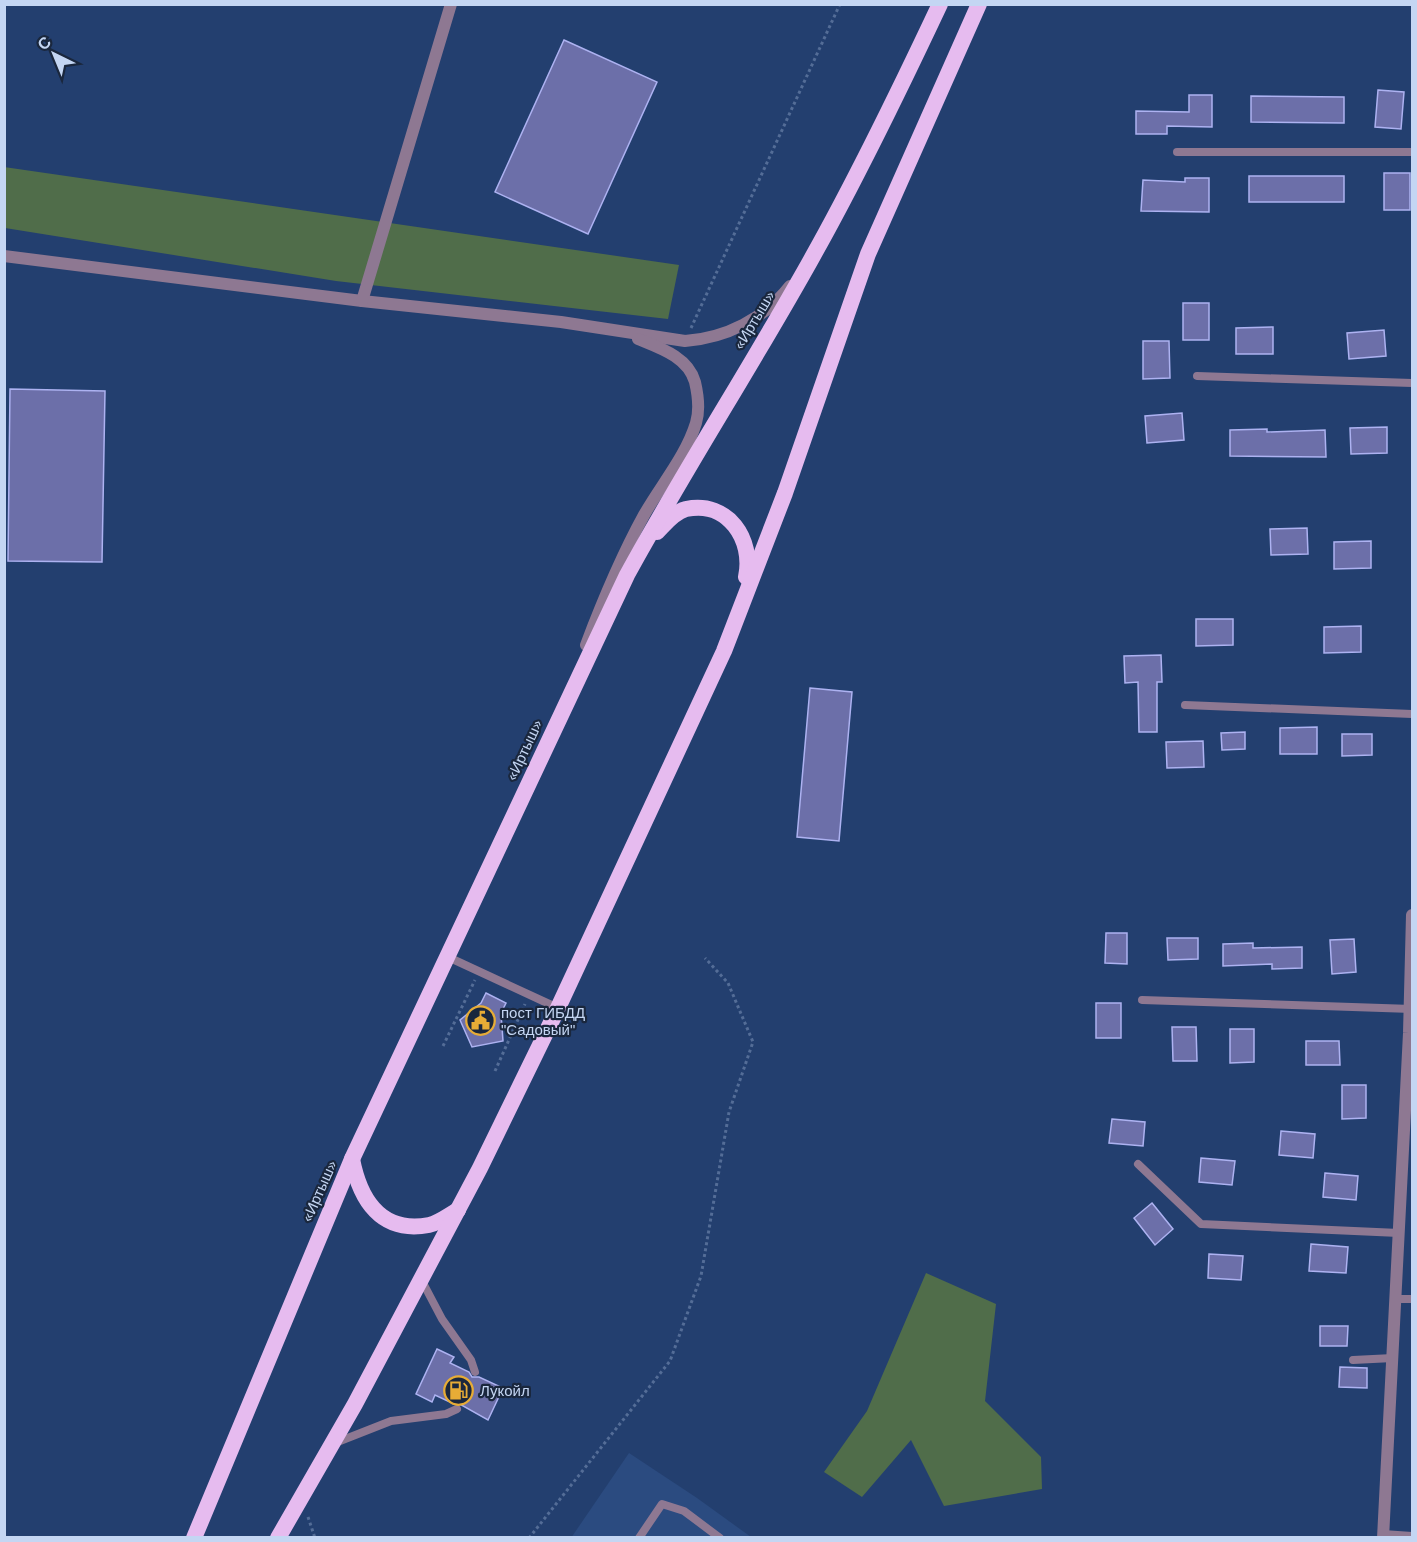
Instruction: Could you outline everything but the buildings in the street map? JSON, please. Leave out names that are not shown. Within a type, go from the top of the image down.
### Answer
[{"type":"highway","name":"«Иртыш»","points":[[194,1538],[352,1159],[627,575],[677,484],[813,257],[940,4]]},
{"type":"highway","points":[[278,1538],[333,1443],[459,1210],[558,1008],[719,662],[785,492],[868,254],[979,4]]},
{"type":"highway","points":[[627,575],[657,533],[672,517],[685,509],[701,508],[716,512],[729,518],[740,530],[747,548],[748,567],[735,622]]},
{"type":"highway","points":[[352,1159],[357,1184],[365,1201],[386,1218],[412,1226],[431,1224],[459,1210]]},
{"type":"street","points":[[362,301],[451,4]]},
{"type":"street","points":[[4,256],[685,340],[704,340],[729,332],[752,320],[788,290],[813,257]]},
{"type":"street","points":[[564,708],[609,582],[689,439],[698,409],[694,379],[686,365],[673,355],[618,331]]},
{"type":"street","points":[[1383,1536],[1411,1009],[1413,915]]},
{"type":"lane","points":[[1177,152],[1413,152]]},
{"type":"lane","points":[[1197,376],[1413,383]]},
{"type":"lane","points":[[1185,705],[1413,714]]},
{"type":"lane","points":[[448,957],[558,1008]]},
{"type":"lane","points":[[1142,1000],[1411,1009]]},
{"type":"lane","points":[[1138,1164],[1201,1224],[1399,1233]]},
{"type":"lane","points":[[422,1280],[441,1319],[471,1360],[475,1372]]},
{"type":"lane","points":[[1396,1299],[1413,1299]]},
{"type":"lane","points":[[1353,1360],[1393,1358]]},
{"type":"lane","points":[[333,1443],[391,1421],[446,1414],[457,1409]]},
{"type":"lane","points":[[639,1538],[662,1504],[684,1511],[720,1538]]},
{"type":"lane","points":[[1383,1536],[1413,1536]]},
{"type":"path","points":[[685,340],[840,4]]},
{"type":"path","points":[[529,1538],[670,1361],[701,1276],[729,1112],[753,1042],[728,983],[705,958]]},
{"type":"path","points":[[443,1046],[479,972]]},
{"type":"path","points":[[495,1071],[529,995]]},
{"type":"shaded area","points":[[629,1453],[697,1498],[751,1537],[571,1538]]},
{"type":"green space","points":[[4,167],[679,265],[668,319],[336,281],[5,228]]},
{"type":"green space","points":[[926,1273],[996,1304],[985,1401],[1041,1457],[1042,1489],[944,1506],[911,1440],[862,1497],[824,1472],[867,1411]]},
{"type":"place","name":"пост ГИБДД \"Садовый\"","points":[[480,1021]]},
{"type":"place","name":"Лукойл","points":[[459,1390]]}]
